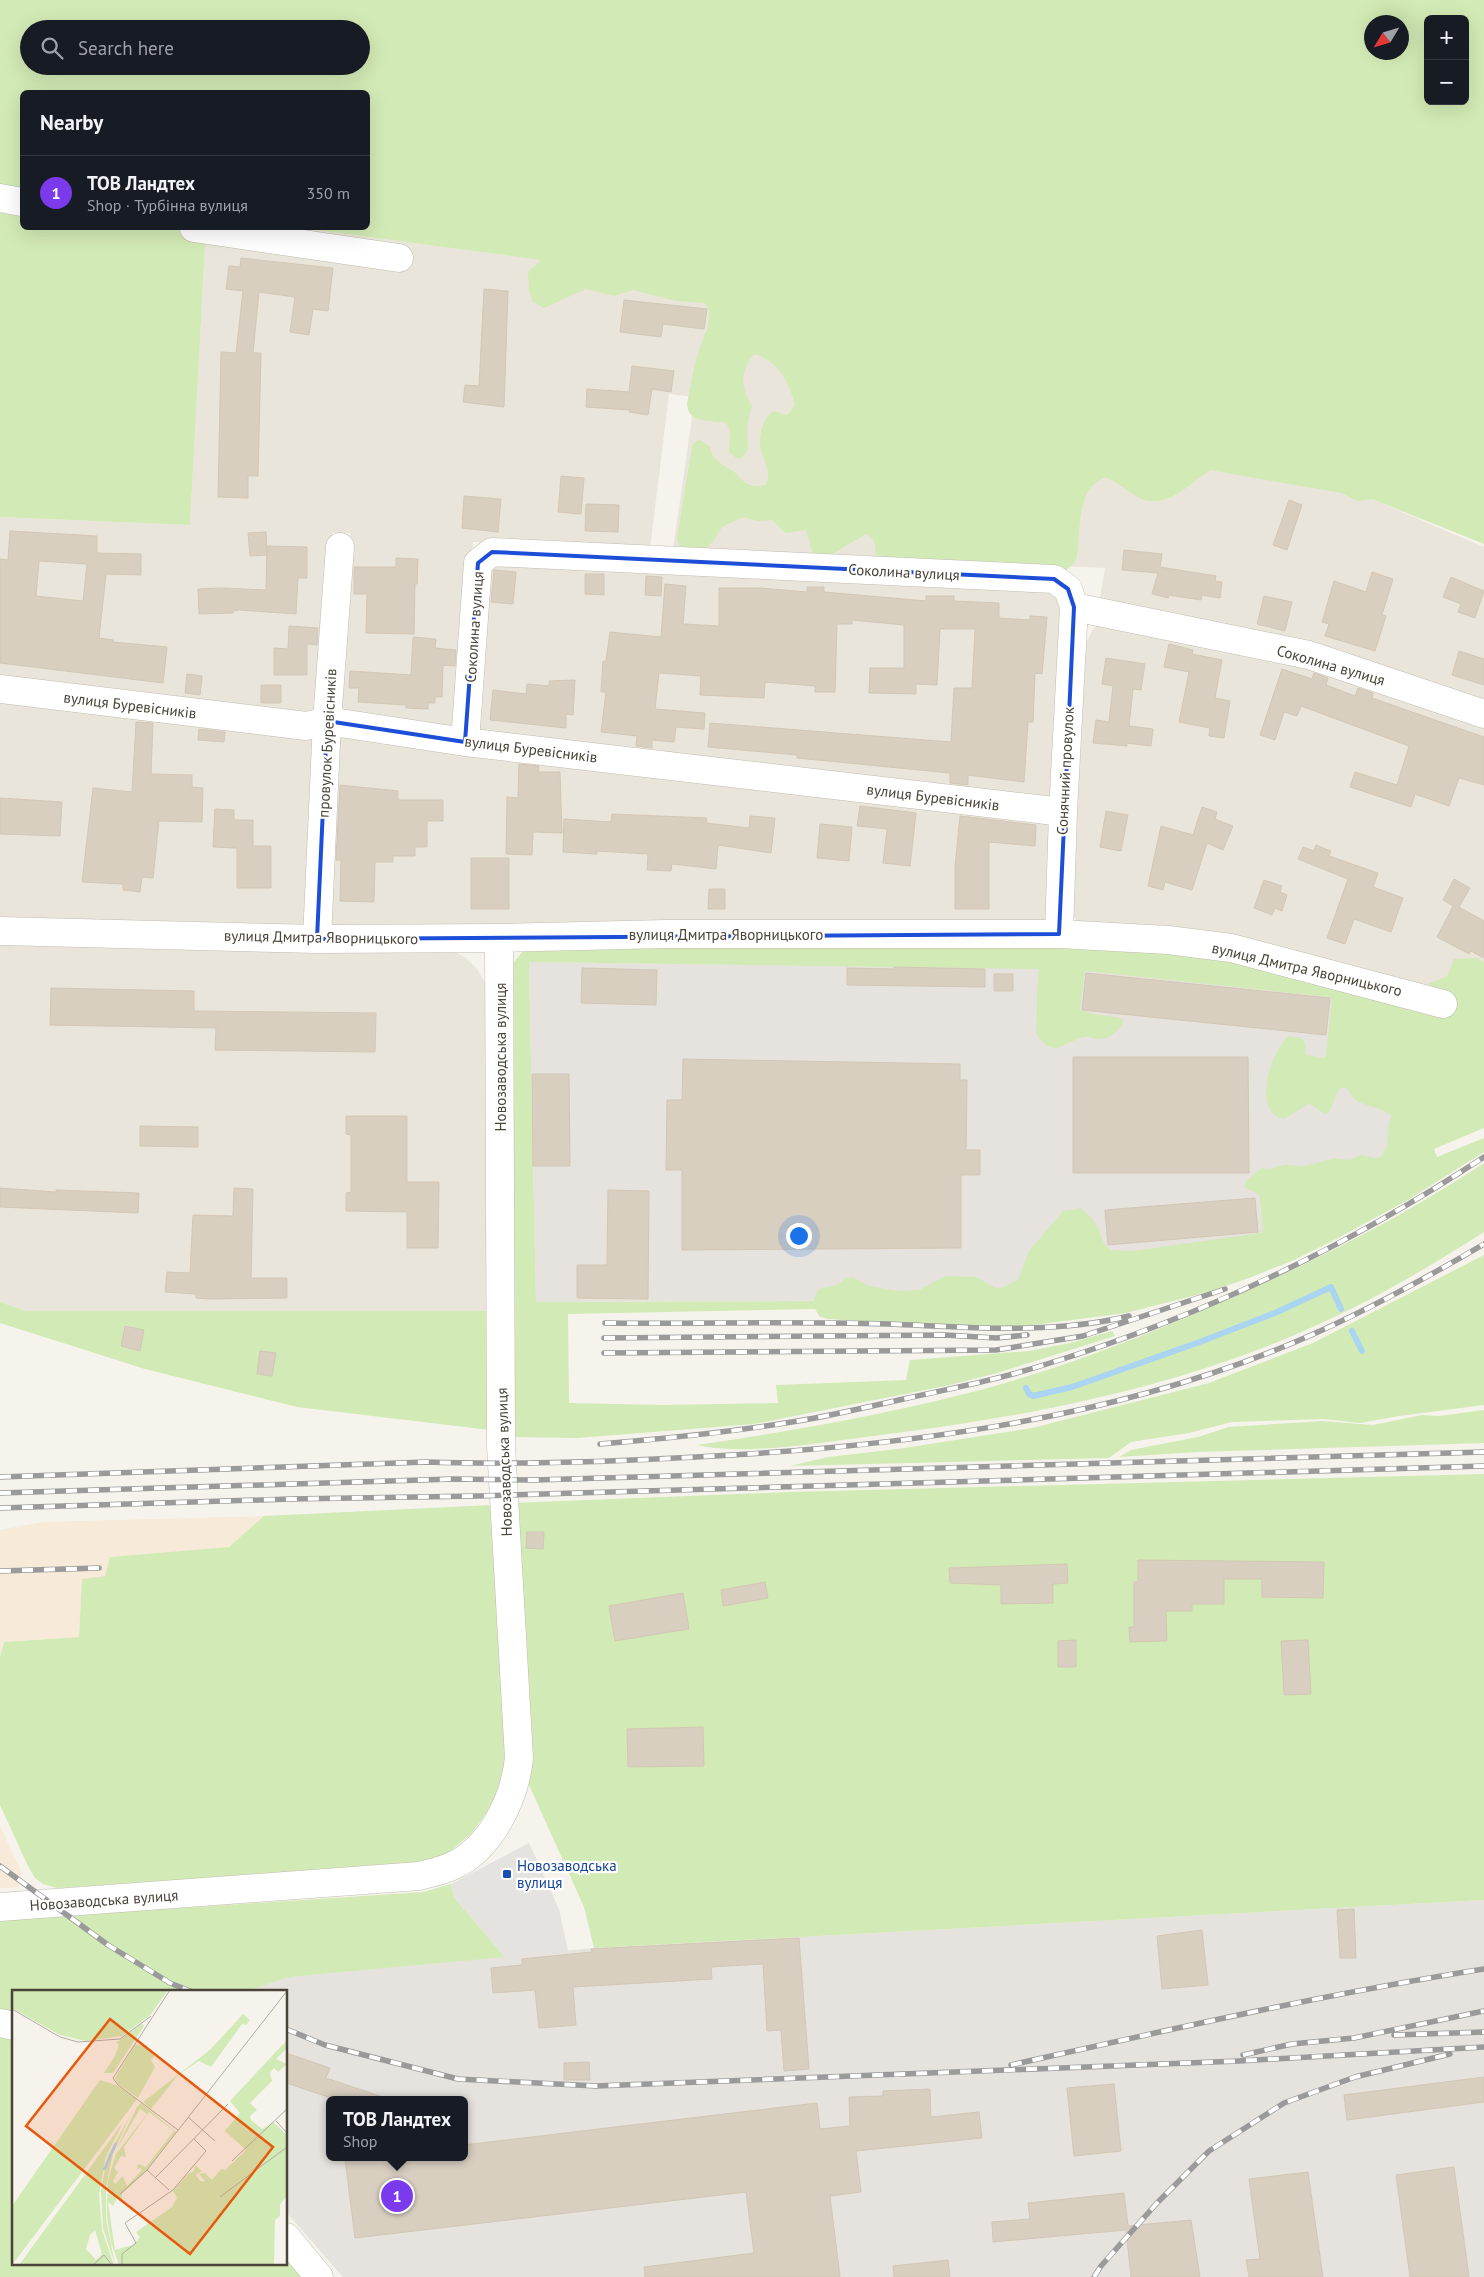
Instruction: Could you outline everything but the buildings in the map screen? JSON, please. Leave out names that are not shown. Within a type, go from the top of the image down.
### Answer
[{"type":"street","points":[[0,198],[20,202]]},
{"type":"street","points":[[208,230],[399,258]]},
{"type":"street","name":"провулок Буревісників","points":[[317,939],[327,721],[340,547]]},
{"type":"street","name":"Соколина вулиця","points":[[465,742],[478,563],[492,552],[1054,579],[1068,589],[1074,607],[1309,655],[1484,714]]},
{"type":"street","name":"Сонячний провулок","points":[[1058,934],[1062,812],[1074,607]]},
{"type":"street","name":"вулиця Буревісників","points":[[0,690],[306,726],[327,721],[465,742],[1062,812]]},
{"type":"street","name":"вулиця Дмитра Яворницького","points":[[0,931],[317,939],[499,938],[665,934],[1058,934],[1168,940],[1231,948],[1443,1004]]},
{"type":"street","name":"Новозаводська вулиця","points":[[0,1907],[419,1876],[453,1866],[481,1847],[496,1823],[517,1775],[519,1758],[501,1446],[499,938]]},
{"type":"street","points":[[288,2240],[319,2277]]},
{"type":"highlighted area","points":[[492,552],[1054,579],[1068,589],[1074,607],[1059,934],[317,939],[327,721],[465,742],[478,563]]},
{"type":"shaded area","points":[[206,230],[316,230],[544,260],[1225,394],[1365,496],[1484,547],[1484,702],[1099,604],[1105,568],[673,549],[695,397],[669,394],[650,549],[473,542],[457,730],[337,715],[350,533],[332,533],[323,716],[0,683],[0,517],[190,525]]},
{"type":"shaded area","points":[[497,559],[1053,592],[1063,608],[1049,801],[475,733],[482,569]]},
{"type":"shaded area","points":[[1100,624],[1308,659],[1484,719],[1484,1015],[1079,924],[1072,914],[1083,648],[1094,628]]},
{"type":"shaded area","points":[[0,694],[318,732],[306,926],[0,921]]},
{"type":"shaded area","points":[[334,732],[1049,820],[1046,926],[322,926]]},
{"type":"shaded area","points":[[0,939],[452,950],[466,958],[477,969],[488,988],[495,1311],[26,1311],[0,1302]]},
{"type":"shaded area","points":[[529,962],[1081,969],[1330,996],[1410,1012],[1383,1185],[1196,1272],[1012,1300],[536,1302]]},
{"type":"shaded area","points":[[264,1516],[229,1547],[110,1557],[105,1576],[82,1579],[79,1637],[4,1642],[0,1657],[0,1530],[42,1522]]},
{"type":"shaded area","points":[[0,1826],[21,1871],[18,1885],[13,1888],[0,1888]]},
{"type":"shaded area","points":[[529,1843],[559,1909],[568,1951],[505,1957],[454,1897],[451,1884]]},
{"type":"shaded area","points":[[1484,1900],[1484,2277],[343,2277],[288,2214],[288,1990],[250,1990],[288,1977],[594,1948]]},
{"type":"green space","points":[[0,0],[1484,0],[1484,544],[1372,499],[1358,501],[1341,493],[1210,470],[1185,489],[1167,499],[1157,501],[1148,501],[1138,497],[1105,477],[1096,483],[1089,490],[1083,504],[1077,557],[1074,563],[1064,572],[878,563],[874,541],[866,534],[826,558],[815,558],[805,530],[786,533],[772,520],[757,521],[743,517],[722,527],[714,540],[702,553],[684,553],[677,539],[692,446],[695,442],[700,440],[710,447],[713,456],[744,482],[753,486],[766,485],[768,471],[760,445],[762,428],[766,418],[774,411],[787,415],[795,405],[786,380],[781,373],[770,362],[754,354],[746,367],[743,379],[745,392],[752,406],[747,427],[747,449],[741,459],[729,452],[730,430],[726,423],[700,420],[691,415],[687,403],[698,353],[709,321],[708,309],[705,303],[676,301],[633,290],[614,296],[586,289],[544,308],[533,302],[529,291],[528,272],[541,260],[316,230],[370,230],[370,90],[20,90],[20,230],[206,230],[190,525],[0,517]]},
{"type":"green space","points":[[1095,941],[1426,989],[1430,983],[1447,976],[1454,959],[1476,958],[1484,962],[1484,1128],[1434,1149],[1437,1157],[1484,1138],[1484,1152],[1406,1201],[1294,1260],[1208,1292],[1126,1313],[1010,1328],[1002,1326],[978,1328],[828,1319],[820,1317],[815,1309],[568,1314],[569,1403],[663,1405],[778,1403],[776,1385],[906,1380],[910,1360],[1029,1351],[1070,1343],[1112,1331],[1115,1336],[997,1373],[950,1385],[754,1424],[577,1438],[512,1437],[514,962],[523,951],[530,947]],"holes":[[[529,962],[1039,969],[1036,1033],[1047,1046],[1053,1048],[1085,1037],[1106,1038],[1116,1032],[1123,1022],[1121,1018],[1080,1010],[1085,971],[1330,997],[1332,1000],[1326,1056],[1324,1058],[1306,1055],[1305,1042],[1301,1038],[1289,1036],[1276,1053],[1271,1066],[1267,1080],[1266,1093],[1268,1105],[1274,1114],[1284,1119],[1309,1103],[1325,1114],[1330,1111],[1338,1090],[1343,1087],[1346,1088],[1357,1101],[1383,1110],[1391,1115],[1387,1146],[1382,1156],[1375,1158],[1361,1155],[1349,1160],[1335,1158],[1305,1166],[1285,1165],[1270,1169],[1262,1168],[1245,1182],[1244,1187],[1259,1194],[1263,1230],[1261,1233],[1132,1251],[1111,1250],[1103,1242],[1094,1221],[1080,1208],[1063,1211],[1029,1251],[1018,1280],[1004,1287],[996,1288],[976,1277],[945,1276],[920,1290],[896,1291],[866,1285],[853,1277],[846,1278],[837,1285],[817,1291],[814,1301],[536,1302]]]},
{"type":"green space","points":[[1484,1163],[1484,1232],[1408,1279],[1328,1320],[1273,1344],[1160,1382],[1043,1410],[925,1429],[781,1447],[737,1449],[697,1445],[805,1428],[913,1406],[984,1389],[1085,1357],[1184,1318],[1309,1262],[1398,1215]]},
{"type":"green space","points":[[1484,1255],[1484,1405],[1360,1423],[1324,1419],[1232,1422],[1189,1433],[1131,1442],[1109,1458],[790,1466],[828,1457],[898,1449],[1032,1428],[1209,1383],[1313,1343]]},
{"type":"green space","points":[[0,1302],[26,1311],[495,1311],[490,1430],[297,1407],[145,1369],[0,1323]]},
{"type":"green space","points":[[1484,1410],[1484,1443],[1198,1452],[1119,1457],[1131,1450],[1198,1437],[1229,1427],[1322,1421],[1373,1425],[1422,1415],[1439,1416]]},
{"type":"green space","points":[[1484,1474],[1484,1900],[594,1948],[584,1907],[525,1776],[512,1503],[791,1492]]},
{"type":"green space","points":[[492,1505],[508,1760],[498,1791],[487,1812],[471,1834],[447,1854],[416,1865],[57,1888],[43,1884],[35,1878],[0,1805],[0,1657],[4,1642],[79,1637],[82,1579],[105,1576],[110,1557],[229,1547],[264,1516]]},
{"type":"green space","points":[[451,1884],[454,1897],[505,1957],[289,1977],[250,1990],[12,1990],[12,2013],[0,2010],[0,1920],[423,1892]]},
{"type":"green space","points":[[0,2036],[12,2039],[12,2264],[288,2264],[288,2261],[302,2277],[0,2277]]},
{"type":"waterway","points":[[1026,1388],[1029,1394],[1033,1396],[1072,1387],[1275,1313],[1331,1287],[1341,1309]]},
{"type":"waterway","points":[[1352,1331],[1362,1351]]},
{"type":"railway","points":[[600,1444],[708,1434],[815,1418],[979,1382],[1050,1363],[1163,1323],[1274,1275],[1381,1220],[1484,1157]]},
{"type":"railway","points":[[0,1477],[426,1462],[527,1463],[662,1459],[847,1446],[997,1426],[1071,1412],[1145,1394],[1217,1372],[1288,1345],[1338,1323],[1388,1298],[1484,1244]]},
{"type":"railway","points":[[604,1353],[996,1350],[1083,1336],[1225,1289]]},
{"type":"railway","points":[[605,1323],[853,1323],[979,1328],[1039,1328],[1069,1326],[1129,1316]]},
{"type":"railway","points":[[604,1338],[945,1335],[996,1338],[1027,1335]]},
{"type":"railway","points":[[0,1493],[453,1479],[535,1480],[1484,1452]]},
{"type":"railway","points":[[0,1508],[291,1499],[478,1496],[1484,1466]]},
{"type":"railway","points":[[0,1571],[99,1568]]},
{"type":"railway","points":[[0,1866],[108,1945],[170,1983],[188,1990]]},
{"type":"railway","points":[[1011,2065],[1306,2001],[1484,1969]]},
{"type":"railway","points":[[1243,2055],[1292,2044],[1354,2038],[1484,2011]]},
{"type":"railway","points":[[288,2030],[325,2045],[458,2079],[596,2086],[1239,2061],[1484,2047]]},
{"type":"railway","points":[[1394,2035],[1484,2032]]},
{"type":"railway","points":[[1094,2277],[1101,2266],[1157,2203],[1209,2151],[1284,2103],[1355,2077],[1450,2054]]},
{"type":"place","name":"Новозаводська вулиця","points":[[507,1874]]},
{"type":"place","name":"ТОВ Ландтех","points":[[397,2196]]}]
